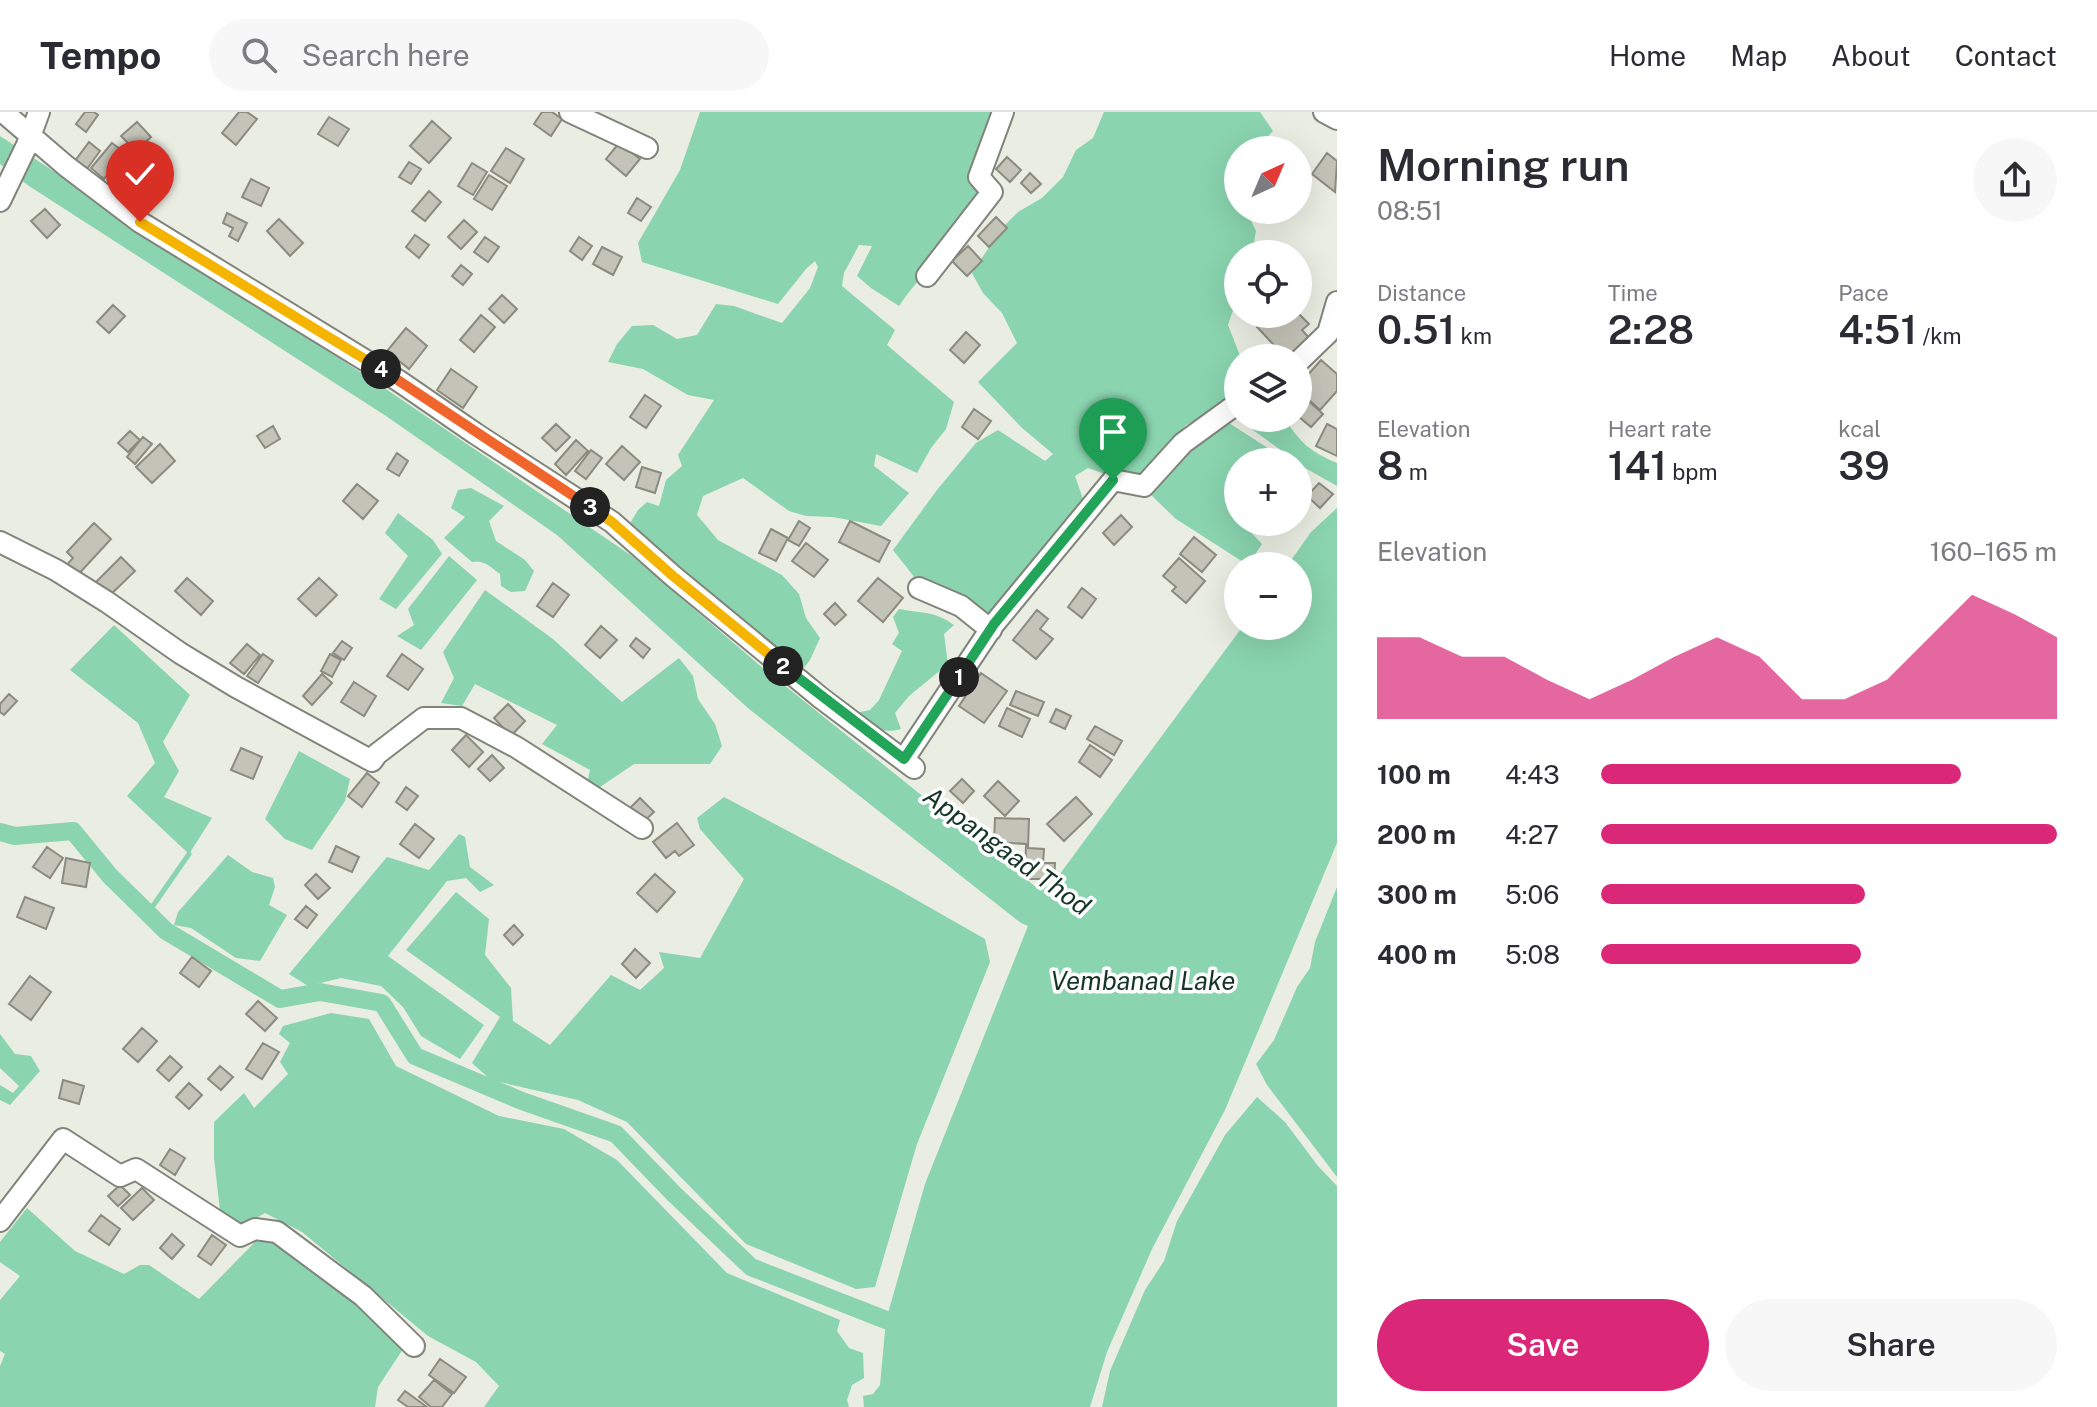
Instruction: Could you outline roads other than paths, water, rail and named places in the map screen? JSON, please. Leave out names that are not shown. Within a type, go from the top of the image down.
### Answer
[{"type":"street","points":[[3,112],[28,141],[140,222],[399,381],[612,522],[821,698],[909,763],[991,630],[1113,480],[1144,486],[1183,443],[1224,413]]},
{"type":"street","points":[[0,201],[39,112]]},
{"type":"street","points":[[570,112],[647,148]]},
{"type":"street","points":[[927,276],[992,192],[979,177],[1003,112]]},
{"type":"street","points":[[1324,112],[1337,119]]},
{"type":"street","points":[[1312,348],[1328,333],[1337,302]]},
{"type":"street","points":[[0,542],[82,586],[236,687],[372,761],[424,718],[461,718],[516,747],[642,828]]},
{"type":"street","points":[[919,588],[961,606],[991,630]]},
{"type":"street","points":[[0,1221],[63,1139],[120,1176],[136,1169],[240,1236],[255,1229],[277,1232],[363,1296],[414,1346]]},
{"type":"water","points":[[700,112],[998,112],[988,172],[977,204],[899,306],[857,276],[872,246],[859,245],[844,273],[842,286],[895,330],[887,345],[954,402],[946,429],[917,473],[876,454],[874,466],[909,493],[881,526],[789,511],[743,478],[703,496],[697,515],[718,540],[782,575],[799,594],[806,618],[820,638],[803,669],[626,530],[647,502],[659,506],[666,480],[682,466],[678,455],[714,400],[688,395],[643,369],[608,362],[617,344],[632,326],[653,325],[677,339],[697,335],[716,304],[734,306],[782,323],[810,288],[818,267],[815,261],[778,304],[642,262],[638,243],[680,170]]},
{"type":"water","points":[[1104,112],[1260,112],[1273,131],[1269,136],[1224,136],[1224,224],[1253,224],[1256,231],[1254,240],[1224,240],[1224,328],[1229,328],[1235,344],[1224,344],[1224,402],[1208,415],[1186,425],[1141,475],[1102,473],[1088,468],[1075,476],[1084,502],[988,614],[947,589],[915,578],[893,550],[976,443],[998,430],[1045,461],[1053,454],[1021,427],[978,382],[1017,343],[1002,313],[983,293],[972,273],[1001,229],[1018,212],[1042,198],[1063,177],[1076,150],[1093,138]]},
{"type":"water","name":"Vembanad Lake","points":[[0,136],[383,387],[632,556],[764,669],[1036,887],[1051,886],[1233,640],[1312,640],[1312,552],[1297,552],[1308,536],[1312,536],[1312,531],[1337,508],[1337,843],[1225,1110],[1152,1249],[1107,1352],[1090,1407],[864,1407],[863,1396],[873,1394],[880,1385],[886,1320],[925,1184],[1028,926],[749,709],[557,535],[386,416],[29,186],[0,164]]},
{"type":"water","points":[[1224,426],[1224,432],[1243,432],[1268,448],[1224,448],[1224,536],[1255,536],[1262,544],[1257,552],[1228,552],[1176,519],[1150,494],[1169,470],[1205,435]]},
{"type":"water","points":[[1256,432],[1294,432],[1310,448],[1278,448]]},
{"type":"water","points":[[1312,449],[1337,463],[1337,486],[1312,472]]},
{"type":"water","points":[[471,488],[504,506],[489,521],[496,541],[525,560],[534,571],[525,591],[511,592],[501,586],[500,574],[484,563],[472,562],[444,538],[465,517],[451,508],[458,490]]},
{"type":"water","points":[[398,513],[433,540],[442,554],[396,609],[379,599],[408,556],[385,533]]},
{"type":"water","points":[[449,556],[477,580],[421,650],[397,636],[414,625],[408,609]]},
{"type":"water","points":[[485,590],[553,639],[622,702],[679,658],[693,676],[698,699],[715,724],[722,746],[710,764],[634,764],[594,791],[587,784],[590,770],[542,744],[557,725],[475,684],[462,706],[441,703],[454,678],[443,652]]},
{"type":"water","points":[[899,609],[934,615],[954,625],[944,634],[948,664],[909,696],[895,713],[901,729],[888,731],[871,725],[856,713],[870,710],[879,700],[902,651],[892,644],[899,633],[893,617]]},
{"type":"water","points":[[114,625],[190,695],[163,742],[179,771],[164,797],[212,818],[189,854],[127,796],[155,763],[138,723],[70,670]]},
{"type":"water","points":[[299,751],[350,779],[345,801],[312,850],[285,839],[265,819]]},
{"type":"water","points":[[724,797],[985,939],[990,962],[917,1144],[875,1287],[856,1289],[746,1244],[627,1122],[578,1100],[491,1080],[472,1063],[500,1017],[406,950],[456,892],[489,919],[485,955],[511,988],[513,1021],[550,1045],[611,975],[640,990],[664,968],[659,952],[700,958],[744,879],[700,829],[697,818]]},
{"type":"water","points":[[459,834],[465,837],[470,867],[494,885],[480,892],[466,878],[447,881],[388,956],[484,1025],[460,1059],[421,1036],[403,1007],[381,986],[341,978],[308,986],[289,974],[387,857],[429,870]]},
{"type":"water","points":[[228,855],[252,872],[273,878],[275,887],[269,905],[287,915],[260,961],[236,958],[191,928],[174,925],[178,912]]},
{"type":"water","points":[[1337,887],[1337,1177],[1267,1085],[1256,1064],[1274,1040],[1297,987],[1310,968],[1315,942]]},
{"type":"water","points":[[331,1013],[369,1019],[396,1066],[499,1116],[564,1129],[617,1160],[727,1273],[840,1320],[837,1331],[849,1348],[863,1353],[864,1378],[852,1385],[847,1400],[849,1407],[484,1407],[499,1386],[476,1362],[428,1336],[302,1232],[265,1213],[242,1226],[220,1211],[214,1158],[214,1122],[244,1093],[254,1108],[288,1074],[280,1062],[290,1043],[279,1034],[283,1026]]},
{"type":"water","points":[[0,1034],[15,1054],[31,1056],[40,1071],[10,1105],[0,1100],[0,1085],[13,1093],[19,1086],[0,1068]]},
{"type":"water","points":[[1257,1097],[1285,1122],[1337,1186],[1337,1407],[1102,1407],[1110,1371],[1145,1290],[1164,1261],[1177,1221],[1225,1135]]},
{"type":"water","points":[[27,1208],[75,1251],[124,1274],[140,1265],[149,1265],[199,1299],[262,1235],[299,1257],[360,1301],[405,1346],[378,1387],[375,1407],[0,1407],[0,1366],[5,1354],[0,1351],[0,1300],[20,1276],[0,1262],[0,1242]]},
{"type":"waterway","points":[[0,832],[15,836],[73,831],[110,876],[166,931],[280,999],[320,992],[382,1003],[415,1056],[522,1101],[616,1134],[751,1267],[886,1320]]},
{"type":"waterway","points":[[148,913],[189,854]]},
{"type":"water label","name":"Appangaad Thod","points":[[1007,851]]}]
